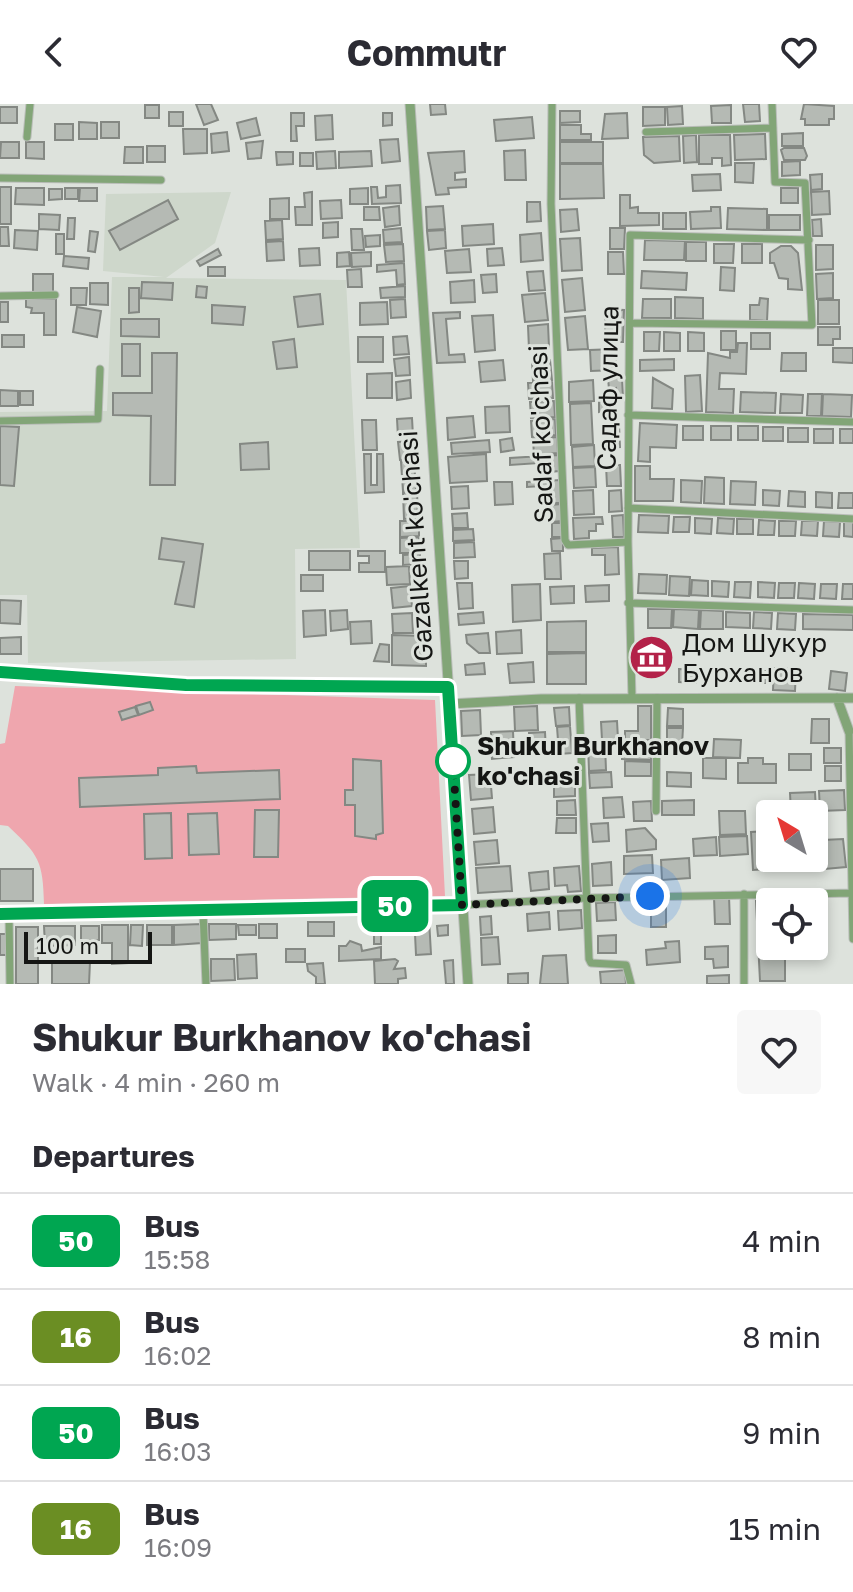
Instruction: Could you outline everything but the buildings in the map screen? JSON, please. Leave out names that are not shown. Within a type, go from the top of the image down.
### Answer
[{"type":"street","points":[[27,137],[30,104]]},
{"type":"street","name":"Gazalkent ko'chasi","points":[[410,104],[468,984]]},
{"type":"street","name":"Sadaf ko'chasi","points":[[552,104],[551,204],[565,540],[568,545],[628,542]]},
{"type":"street","points":[[630,323],[812,325],[805,183],[775,182],[772,104]]},
{"type":"street","points":[[646,132],[773,128]]},
{"type":"street","points":[[0,178],[161,180]]},
{"type":"street","name":"Садаф улица","points":[[628,542],[630,235],[809,240]]},
{"type":"street","points":[[0,296],[55,295]]},
{"type":"street","points":[[0,421],[98,419],[100,369]]},
{"type":"street","points":[[628,415],[853,422]]},
{"type":"street","points":[[628,508],[853,519]]},
{"type":"street","points":[[628,542],[632,698]]},
{"type":"street","points":[[628,603],[853,610]]},
{"type":"street","points":[[0,672],[186,685],[448,687]]},
{"type":"street","points":[[579,698],[589,959],[591,963],[626,965],[631,984]]},
{"type":"street","points":[[449,704],[579,698],[853,698]]},
{"type":"street","points":[[656,811],[657,698]]},
{"type":"street","points":[[837,698],[852,728],[853,939]]},
{"type":"street","points":[[10,984],[4,914],[852,893]]},
{"type":"street","points":[[744,894],[744,984]]},
{"type":"street","points":[[203,911],[206,984]]},
{"type":"shaded area","points":[[231,192],[215,243],[166,278],[346,280],[360,548],[295,549],[296,659],[28,663],[27,595],[0,595],[0,412],[107,411],[112,277],[164,277],[103,271],[106,194]]},
{"type":"shaded area","points":[[15,686],[435,700],[445,896],[44,904],[40,868],[33,852],[8,826],[0,825],[0,744],[5,743]]},
{"type":"bus line","name":"50","points":[[0,672],[186,685],[448,687],[462,905],[0,914]]},
{"type":"place","name":"Дом Шукур Бурханов","points":[[651,658]]},
{"type":"place","name":"Shukur Burkhanov ko'chasi","points":[[453,761]]},
{"type":"route","points":[[453,761],[462,905],[650,896]]}]
